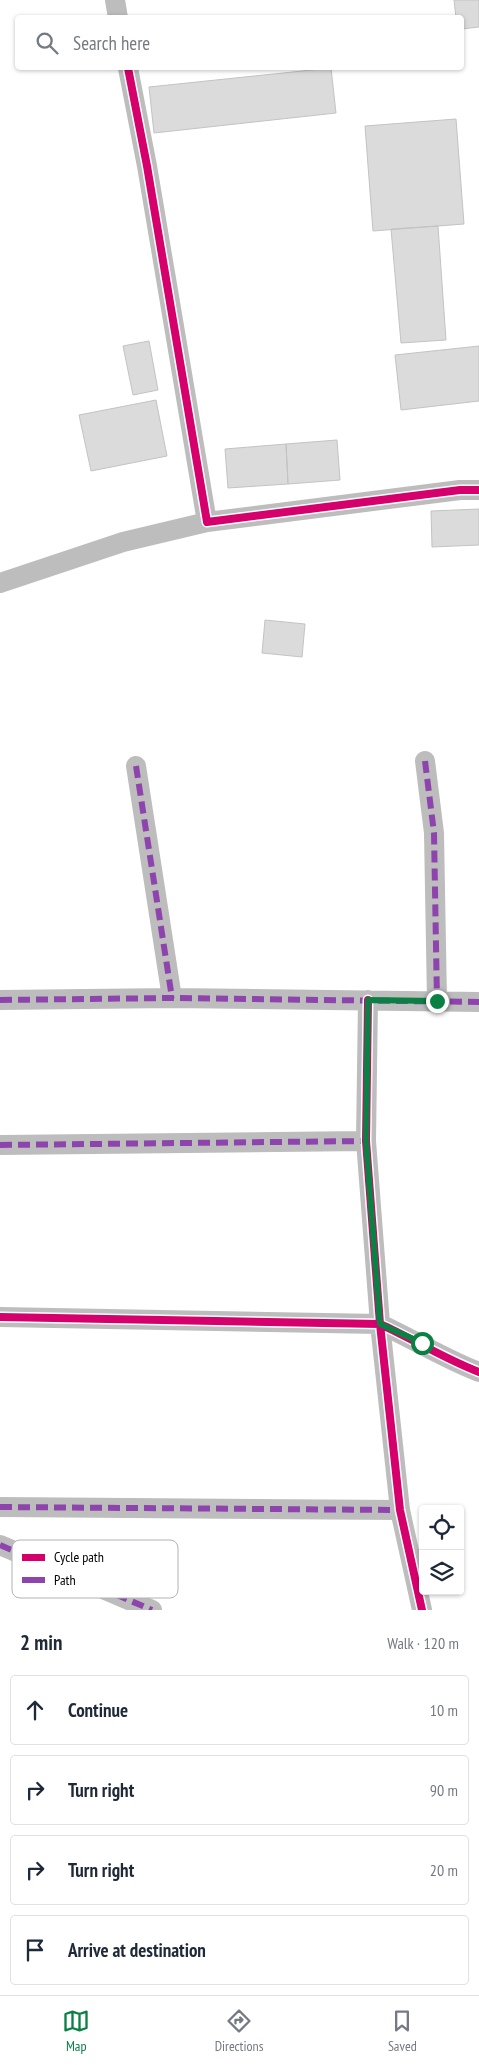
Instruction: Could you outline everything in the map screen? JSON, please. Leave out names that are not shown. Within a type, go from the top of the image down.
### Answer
[{"type":"street","points":[[115,0],[118,15]]},
{"type":"street","points":[[128,70],[147,166],[207,522]]},
{"type":"street","points":[[0,583],[123,542],[207,522],[460,490],[479,490]]},
{"type":"street","points":[[425,761],[434,832],[437,1001]]},
{"type":"street","points":[[136,766],[172,998]]},
{"type":"street","points":[[0,1000],[172,998],[479,1002]]},
{"type":"street","points":[[368,1000],[366,1141],[380,1324],[400,1510],[422,1610]]},
{"type":"street","points":[[0,1145],[366,1141]]},
{"type":"street","points":[[0,1316],[380,1324],[479,1372]]},
{"type":"street","points":[[0,1507],[400,1510]]},
{"type":"street","points":[[0,1545],[12,1550]]},
{"type":"street","points":[[124,1598],[152,1610]]},
{"type":"building","points":[[454,0],[479,0],[479,27],[464,29],[464,15],[456,15]]},
{"type":"building","points":[[312,70],[331,70],[336,113],[154,133],[149,87]]},
{"type":"building","points":[[456,119],[464,224],[373,231],[365,126]]},
{"type":"building","points":[[438,226],[446,340],[401,343],[391,229]]},
{"type":"building","points":[[149,341],[158,390],[133,395],[123,346]]},
{"type":"building","points":[[479,346],[479,401],[401,410],[395,355]]},
{"type":"building","points":[[156,400],[167,456],[91,471],[79,415]]},
{"type":"building","points":[[337,440],[340,480],[288,484],[286,444]]},
{"type":"building","points":[[286,444],[288,484],[228,488],[225,449]]},
{"type":"building","points":[[479,509],[479,545],[432,547],[431,511]]},
{"type":"building","points":[[265,620],[305,624],[302,657],[262,653]]},
{"type":"marked path","points":[[425,761],[434,833],[437,1001]]},
{"type":"marked path","points":[[136,766],[172,998]]},
{"type":"marked path","points":[[0,1000],[172,998],[479,1002]]},
{"type":"marked path","points":[[0,1145],[366,1141]]},
{"type":"marked path","points":[[0,1507],[400,1510]]},
{"type":"marked path","points":[[0,1545],[12,1550]]},
{"type":"marked path","points":[[124,1598],[152,1610]]},
{"type":"cycle path","points":[[128,70],[147,166],[207,522],[460,490],[479,490]]},
{"type":"cycle path","points":[[368,1000],[366,1141],[380,1324],[400,1510],[422,1610]]},
{"type":"cycle path","points":[[0,1317],[380,1324],[479,1372]]},
{"type":"route","points":[[422,1343],[380,1324],[366,1141],[368,1000],[437,1001]]}]
